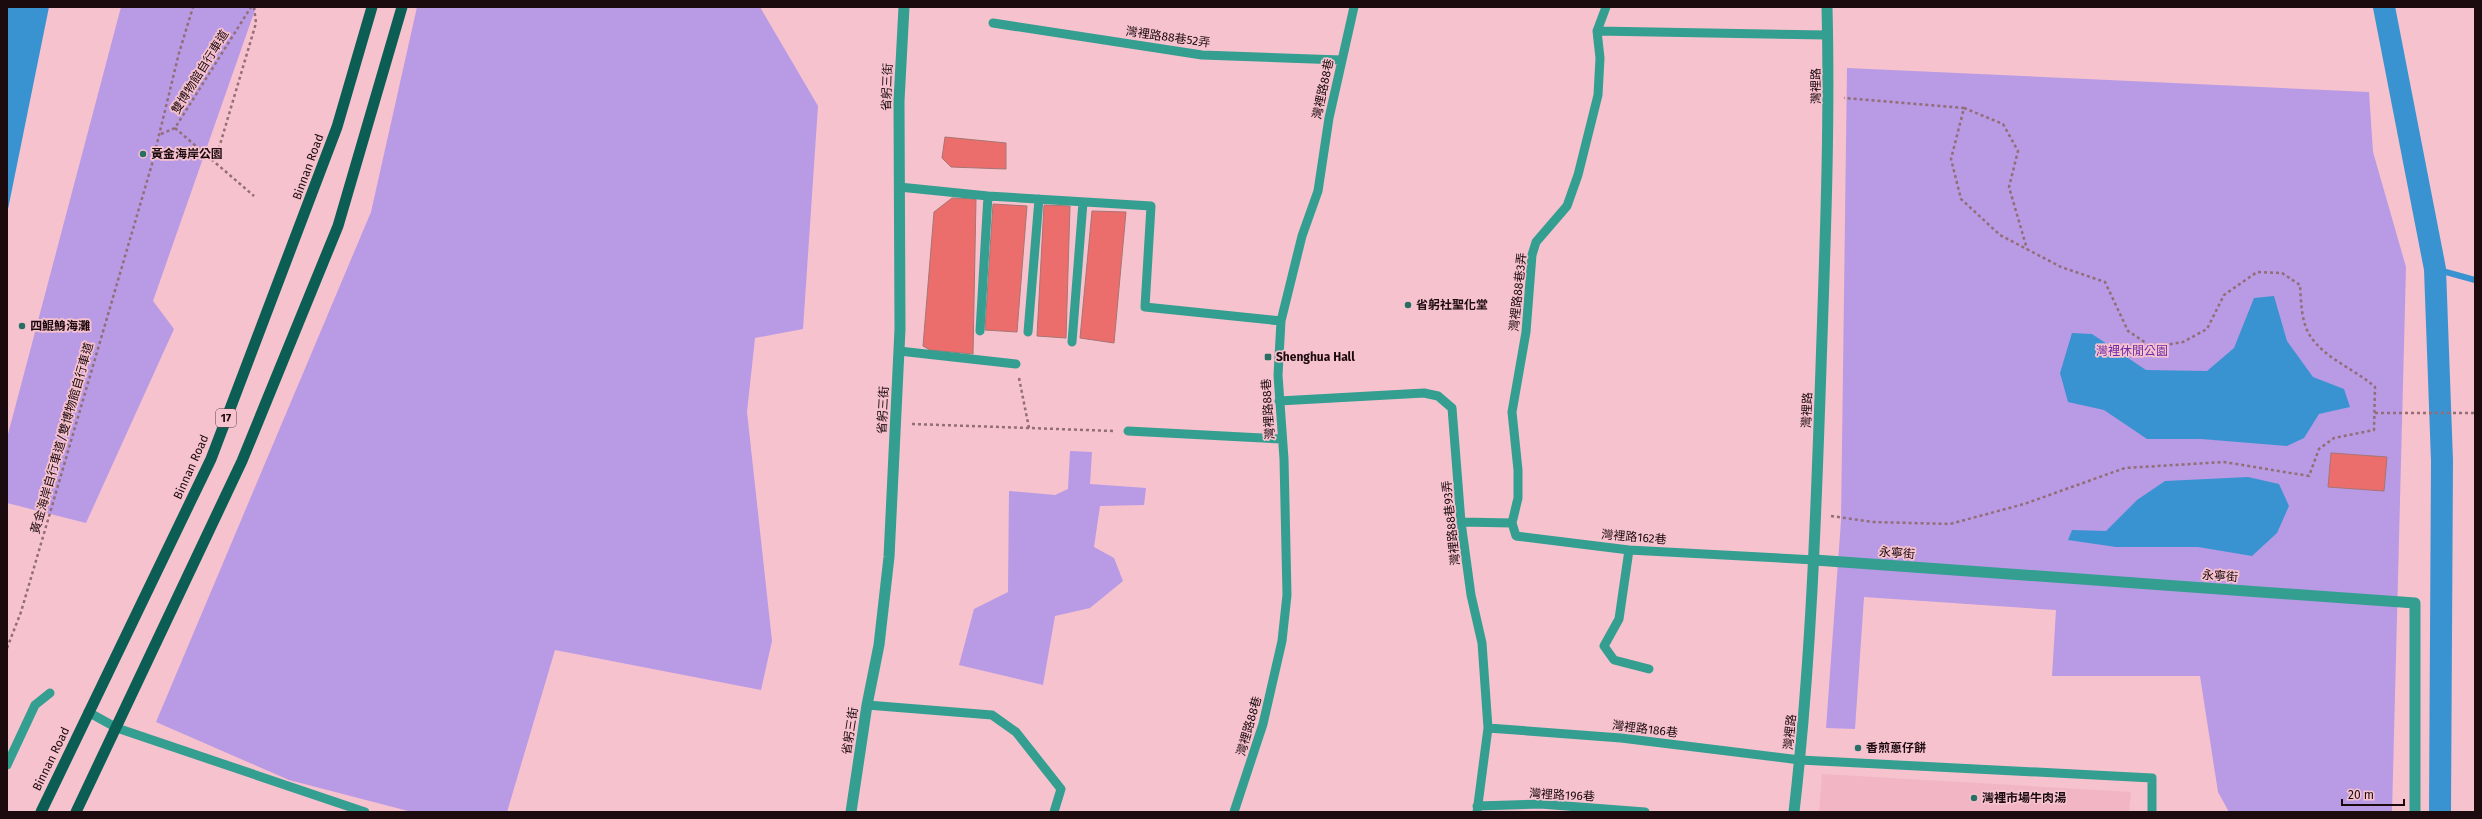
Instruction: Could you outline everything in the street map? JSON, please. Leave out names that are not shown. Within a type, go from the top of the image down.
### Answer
[{"type":"main road","name":"Binnan Road","points":[[40,812],[211,458],[337,127],[372,7]]},
{"type":"main road","points":[[76,812],[242,461],[338,226],[402,7]]},
{"type":"street","name":"省躬三街","points":[[851,812],[867,705],[879,645],[889,557],[899,351],[899,101],[904,7]]},
{"type":"street","name":"灣裡路","points":[[1794,812],[1806,700],[1815,560],[1829,97],[1827,7]]},
{"type":"street","name":"永寧街","points":[[1815,560],[2415,603],[2415,812]]},
{"type":"lane","name":"灣裡路88巷","points":[[1234,812],[1263,724],[1282,641],[1288,595],[1277,352],[1281,321],[1302,236],[1318,190],[1329,118],[1354,7]]},
{"type":"lane","name":"灣裡路88巷3弄","points":[[1512,523],[1518,498],[1518,470],[1512,412],[1526,332],[1532,255],[1536,242],[1567,206],[1578,175],[1598,95],[1600,58],[1597,31],[1606,7]]},
{"type":"lane","name":"灣裡路88巷52弄","points":[[993,23],[1202,55],[1341,60]]},
{"type":"lane","points":[[1597,31],[1828,35]]},
{"type":"lane","points":[[899,187],[1039,200],[1151,206],[1145,307],[1281,321]]},
{"type":"lane","points":[[980,331],[988,196]]},
{"type":"lane","points":[[1028,332],[1039,200]]},
{"type":"lane","points":[[1072,342],[1083,202]]},
{"type":"lane","points":[[899,351],[1016,364]]},
{"type":"lane","name":"灣裡路88巷93弄","points":[[1279,401],[1424,394],[1438,396],[1446,400],[1452,408],[1461,522],[1472,595],[1482,643],[1488,728],[1477,809]]},
{"type":"lane","points":[[1128,431],[1282,439]]},
{"type":"lane","points":[[1461,522],[1512,523]]},
{"type":"lane","name":"灣裡路162巷","points":[[1512,523],[1516,536],[1629,550],[1815,560]]},
{"type":"lane","points":[[1629,550],[1619,619],[1604,646],[1614,660],[1648,669]]},
{"type":"lane","points":[[7,765],[35,705],[50,693]]},
{"type":"lane","points":[[867,705],[992,715],[1016,732],[1061,789],[1054,812]]},
{"type":"lane","points":[[88,712],[117,728],[365,812]]},
{"type":"lane","name":"灣裡路186巷","points":[[1488,728],[1621,738],[1800,760],[2152,778],[2152,812]]},
{"type":"lane","name":"灣裡路196巷","points":[[1477,809],[1540,804],[1645,812]]},
{"type":"path","points":[[160,134],[179,53],[193,7]]},
{"type":"path","points":[[210,157],[219,148],[256,24],[252,7]]},
{"type":"path","name":"雙博物館自行車道","points":[[160,134],[175,128],[252,7]]},
{"type":"path","points":[[1829,97],[1964,108],[2003,124],[2018,151],[2009,187],[2027,249]]},
{"type":"path","points":[[1816,515],[1873,522],[1950,524],[2024,504],[2125,468],[2224,462],[2309,476],[2319,449],[2334,438],[2374,430],[2376,387],[2363,376],[2332,357],[2309,334],[2302,311],[2300,286],[2282,273],[2257,272],[2224,295],[2207,329],[2183,342],[2152,348],[2128,331],[2105,282],[2061,267],[2000,235],[1961,199],[1951,159],[1964,108]]},
{"type":"path","points":[[175,128],[254,196]]},
{"type":"path","name":"黃金海岸自行車道/雙博物館自行車道","points":[[7,648],[21,612],[160,134]]},
{"type":"path","points":[[1016,364],[1029,428]]},
{"type":"path","points":[[2374,413],[2475,413]]},
{"type":"path","points":[[895,423],[1128,431]]},
{"type":"shaded area","points":[[1822,774],[2131,792],[2129,812],[1819,812]]},
{"type":"green space","name":"黃金海岸公園","points":[[121,7],[256,7],[153,301],[174,329],[86,523],[7,503],[7,438]]},
{"type":"green space","points":[[417,7],[760,7],[818,106],[803,329],[755,338],[747,412],[772,641],[761,690],[555,650],[507,812],[412,812],[289,780],[156,722],[371,212]]},
{"type":"green space","name":"灣裡休閒公園","points":[[1847,68],[2369,92],[2373,152],[2406,267],[2392,812],[2229,812],[2218,792],[2200,676],[2052,676],[2056,610],[1864,597],[1855,729],[1826,728],[1841,521]]},
{"type":"green space","points":[[1070,451],[1092,452],[1090,484],[1146,488],[1144,505],[1100,506],[1094,547],[1114,558],[1123,581],[1090,608],[1055,616],[1043,685],[959,665],[974,609],[1008,592],[1009,491],[1055,495],[1068,489]]},
{"type":"water","points":[[7,7],[49,7],[7,214]]},
{"type":"water","points":[[2274,296],[2287,341],[2313,377],[2344,389],[2350,407],[2319,414],[2304,438],[2287,446],[2201,439],[2147,439],[2104,410],[2068,402],[2060,373],[2072,333],[2092,334],[2146,370],[2207,371],[2234,348],[2254,298]]},
{"type":"water","points":[[2248,477],[2279,484],[2289,506],[2277,533],[2252,556],[2198,547],[2116,547],[2068,540],[2072,530],[2106,531],[2137,500],[2165,481]]},
{"type":"building","points":[[945,137],[1006,143],[1006,169],[951,167],[942,158]]},
{"type":"building","points":[[952,198],[976,199],[973,354],[930,350],[923,346],[934,212]]},
{"type":"building","points":[[993,204],[1027,206],[1017,332],[985,330]]},
{"type":"building","points":[[1044,205],[1070,206],[1066,338],[1037,336]]},
{"type":"building","points":[[1092,211],[1126,212],[1114,343],[1080,338]]},
{"type":"building","points":[[2331,453],[2387,457],[2384,491],[2328,487]]},
{"type":"waterway","points":[[2384,7],[2435,269],[2442,461],[2440,812]]},
{"type":"waterway","points":[[2435,269],[2475,280]]},
{"type":"place","name":"黃金海岸公園","points":[[143,154]]},
{"type":"place","name":"省躬社聖化堂","points":[[1408,305]]},
{"type":"place","name":"四鯤鯓海灘","points":[[22,326]]},
{"type":"place","name":"Shenghua Hall","points":[[1268,357]]},
{"type":"place","name":"香煎蔥仔餅","points":[[1858,748]]},
{"type":"place","name":"灣裡市場牛肉湯","points":[[1974,798]]}]
